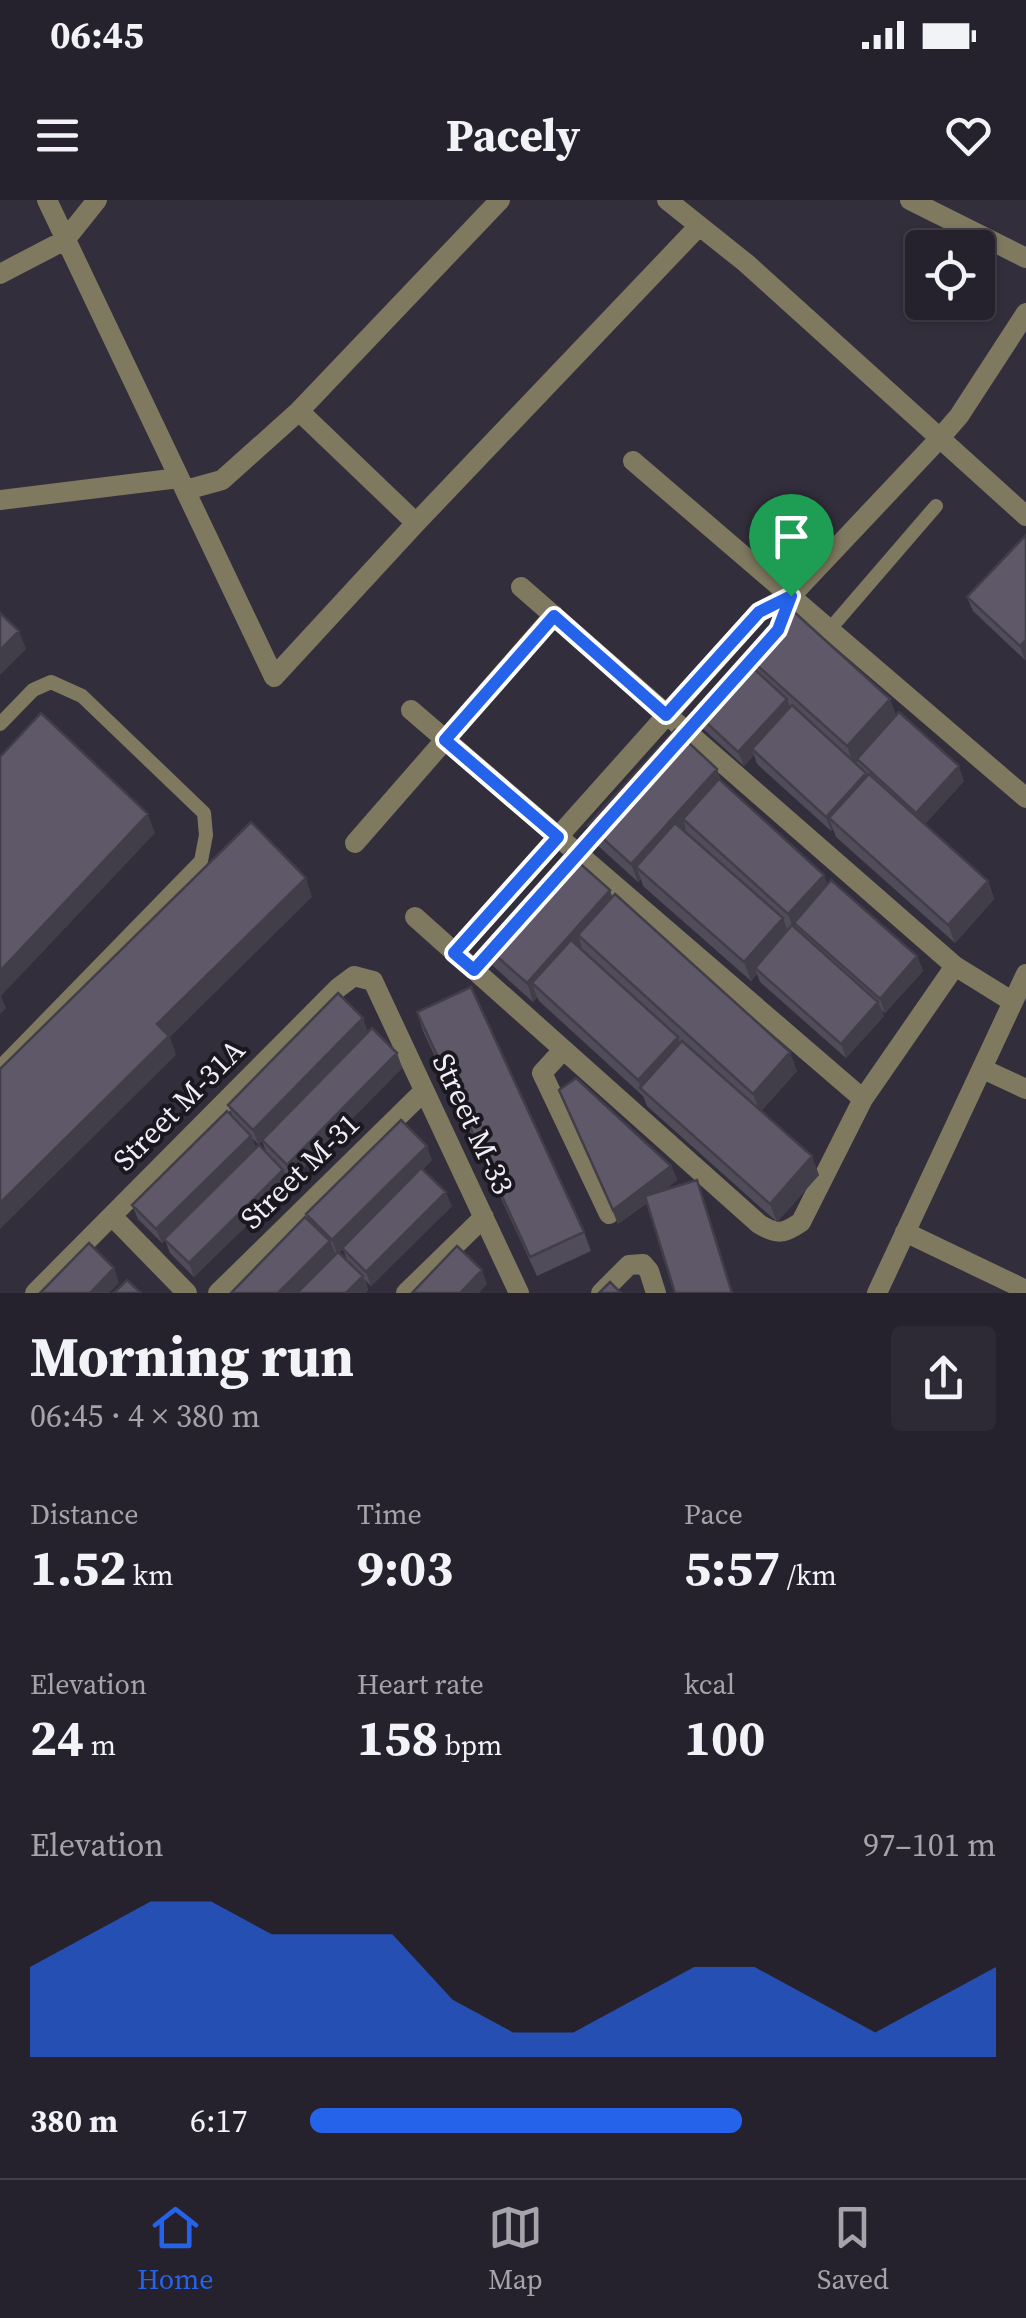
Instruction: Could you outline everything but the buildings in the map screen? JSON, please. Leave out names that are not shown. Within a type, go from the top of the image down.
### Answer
[{"type":"street","points":[[47,200],[274,677],[699,226]]},
{"type":"street","points":[[0,274],[65,240],[97,200]]},
{"type":"street","points":[[0,500],[222,480],[299,411],[500,200]]},
{"type":"street","points":[[667,200],[746,263],[1026,516]]},
{"type":"street","points":[[910,200],[953,209],[1026,258]]},
{"type":"street","points":[[454,953],[759,612],[791,596],[939,439],[1026,313]]},
{"type":"street","points":[[299,411],[416,523]]},
{"type":"street","points":[[633,460],[1026,798]]},
{"type":"street","points":[[521,587],[955,966],[1013,1002]]},
{"type":"street","points":[[778,630],[791,596]]},
{"type":"street","points":[[355,843],[554,616]]},
{"type":"street","points":[[410,710],[863,1099]]},
{"type":"street","points":[[414,917],[454,953],[480,963],[563,1050],[771,1232],[788,1232],[801,1222],[863,1099],[955,966]]},
{"type":"street","points":[[877,1293],[1026,974]]},
{"type":"street","name":"Street M-31A","points":[[35,1293],[338,988],[354,976],[373,981]]},
{"type":"street","name":"Street M-33","points":[[373,981],[518,1293]]},
{"type":"street","points":[[563,1050],[542,1073],[609,1214]]},
{"type":"street","points":[[983,1068],[1026,1089]]},
{"type":"street","name":"Street M-31","points":[[218,1293],[424,1091]]},
{"type":"street","points":[[112,1216],[187,1293]]},
{"type":"street","points":[[406,1293],[484,1217]]},
{"type":"street","points":[[905,1232],[1026,1290]]},
{"type":"street","points":[[601,1293],[629,1265],[643,1264],[656,1293]]},
{"type":"lane","points":[[830,629],[936,506]]},
{"type":"lane","points":[[0,724],[33,690],[52,682],[82,696],[204,812],[206,835],[201,862],[0,1067]]},
{"type":"route","points":[[791,596],[778,630],[474,970],[454,953],[558,837],[445,740],[554,616],[666,715],[759,612],[791,596]]}]
